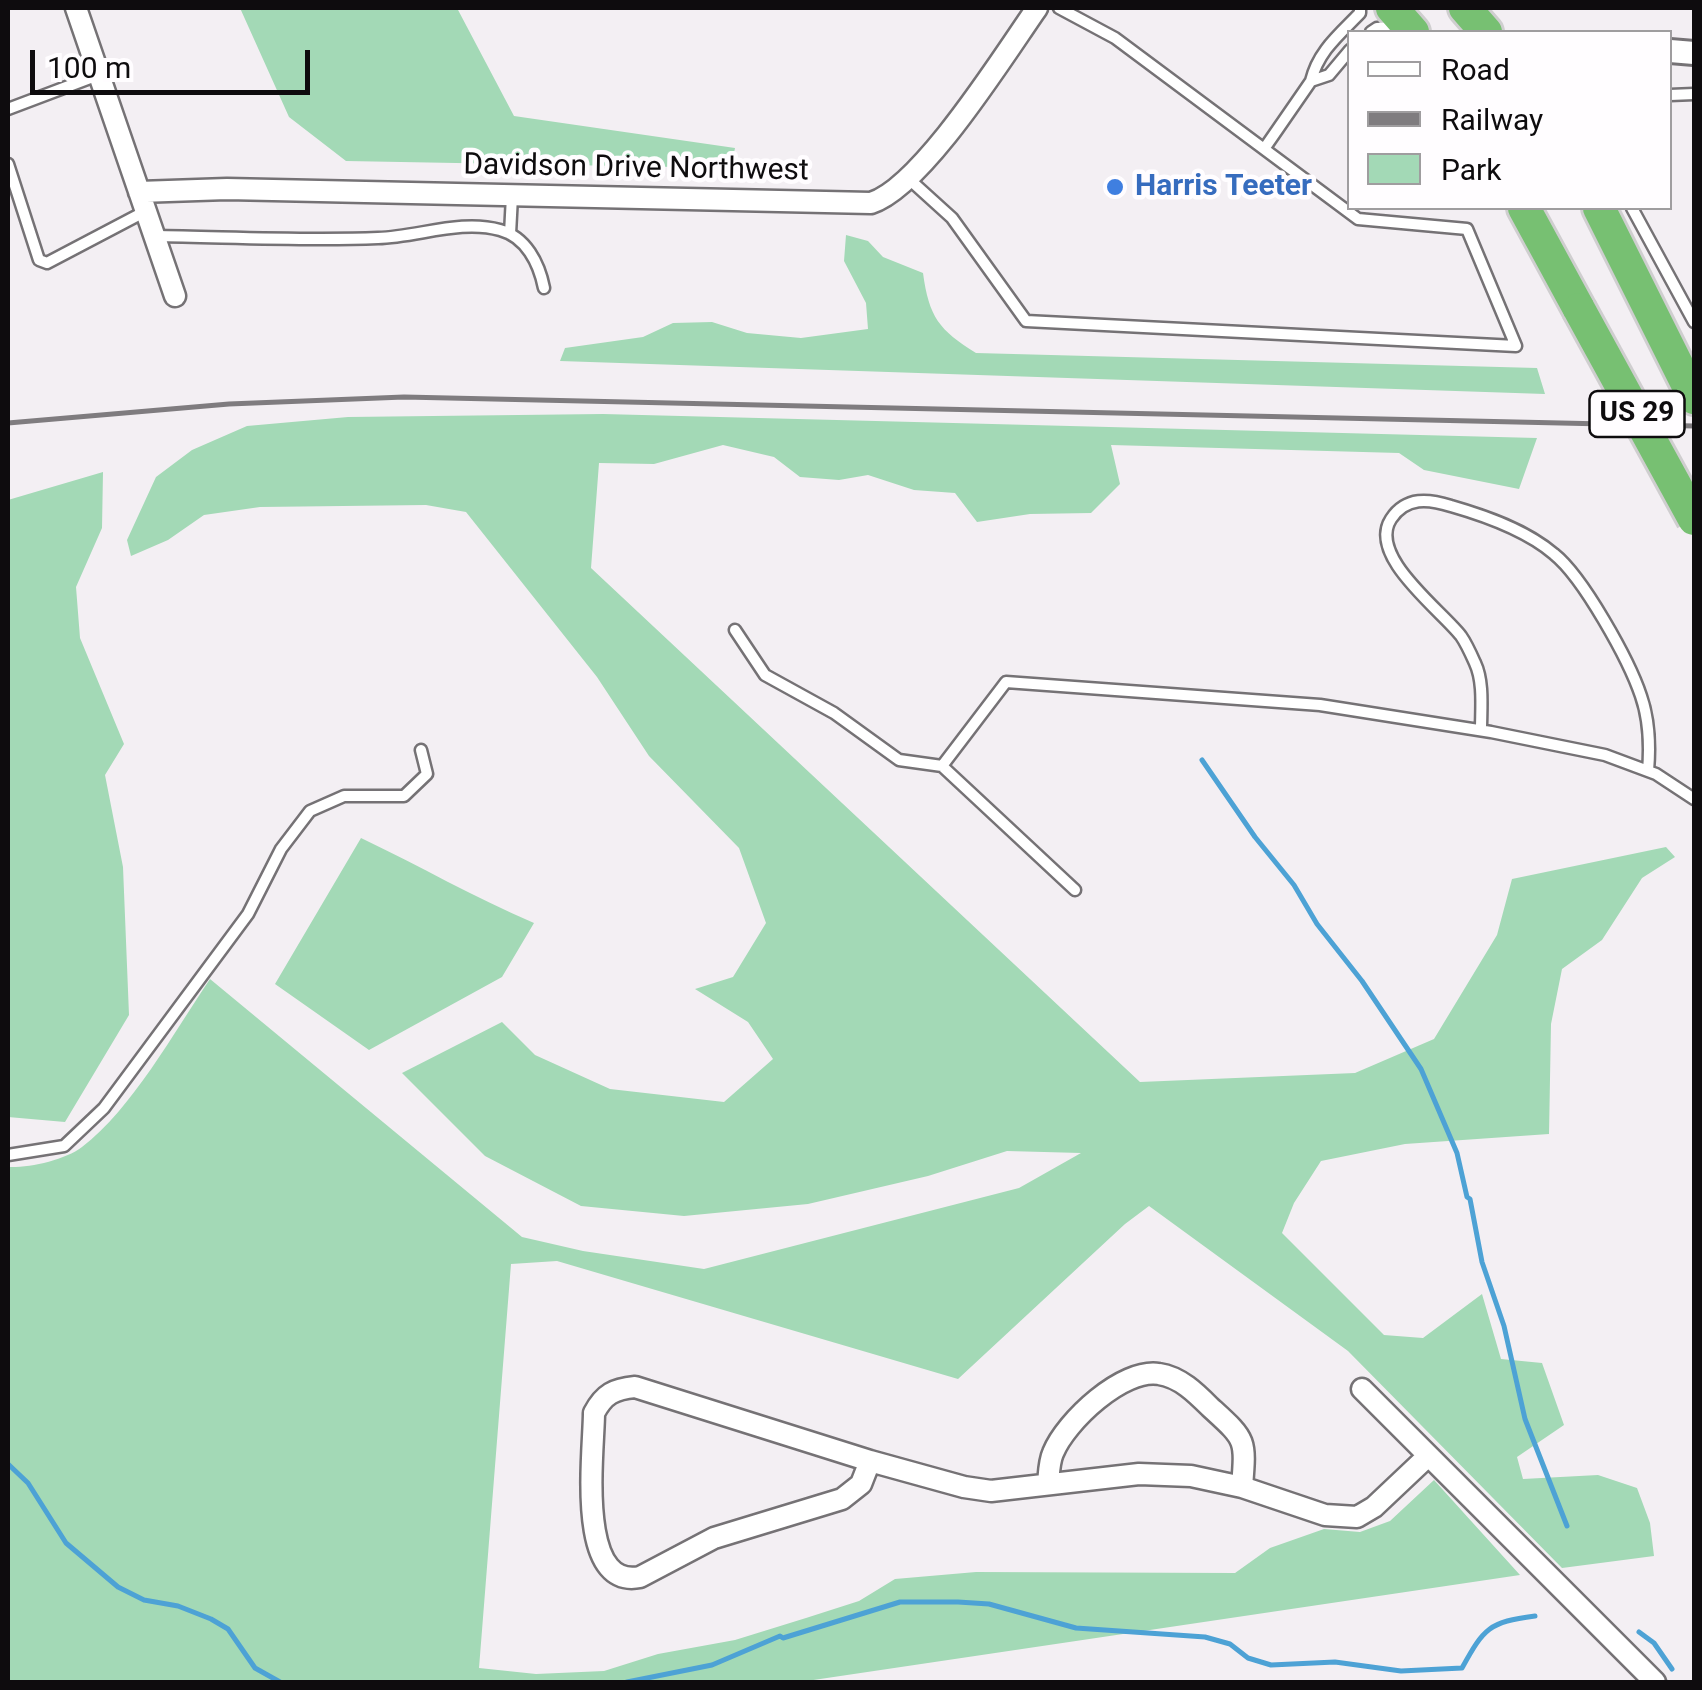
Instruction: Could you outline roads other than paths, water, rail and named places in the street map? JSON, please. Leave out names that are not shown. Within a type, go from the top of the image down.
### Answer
[{"type":"highway","points":[[1465,8],[1484,30]]},
{"type":"highway","name":"US 29","points":[[1525,210],[1694,519]]},
{"type":"highway","name":"US 29","points":[[1600,210],[1694,398]]},
{"type":"street","points":[[76,8],[175,296]]},
{"type":"street","name":"Davidson Drive Northwest","points":[[143,202],[226,189],[844,204],[886,198],[909,179],[1037,8]]},
{"type":"street","points":[[1048,1484],[1052,1455],[1067,1429],[1112,1387],[1131,1376],[1150,1373],[1181,1382],[1235,1430],[1246,1448],[1242,1487]]},
{"type":"street","points":[[870,1461],[861,1484],[842,1499],[714,1538],[640,1577],[628,1579],[600,1558],[593,1534],[594,1412],[601,1399],[616,1389],[634,1386],[870,1461],[964,1487],[991,1490],[1139,1474],[1191,1476],[1242,1487],[1325,1515],[1357,1517],[1374,1507],[1428,1456]]},
{"type":"street","points":[[1362,1389],[1655,1682]]},
{"type":"lane","points":[[909,179],[952,218],[1026,321],[1516,346],[1467,229],[1358,219],[1115,38],[1058,8]]},
{"type":"lane","points":[[1264,148],[1311,81],[1314,67],[1326,48],[1360,13],[1360,8]]},
{"type":"lane","points":[[1374,30],[1404,22]]},
{"type":"lane","points":[[1311,81],[1329,75],[1347,54]]},
{"type":"lane","points":[[8,109],[99,75]]},
{"type":"lane","name":"Davidson Drive Northwest","points":[[8,164],[39,260],[47,263],[143,202]]},
{"type":"lane","points":[[510,234],[512,196]]},
{"type":"lane","points":[[1633,210],[1694,322]]},
{"type":"lane","points":[[154,236],[380,238],[466,226],[500,230],[520,240],[539,266],[544,288]]},
{"type":"lane","points":[[1481,730],[1478,667],[1461,636],[1398,569],[1385,539],[1390,520],[1404,507],[1424,498],[1521,532],[1556,554],[1586,591],[1642,697],[1650,751],[1648,771]]},
{"type":"lane","points":[[736,630],[766,675],[834,713],[899,760],[942,766],[1075,890]]},
{"type":"lane","points":[[942,766],[1006,682],[1320,705],[1481,730],[1605,755],[1648,771],[1694,798]]},
{"type":"lane","points":[[8,1155],[64,1146],[104,1108],[248,914],[281,850],[310,812],[344,796],[404,796],[427,774],[420,750]]},
{"type":"waterway","points":[[1202,760],[1421,1069],[1457,1153],[1525,1419],[1567,1526]]},
{"type":"waterway","points":[[8,1464],[28,1483],[66,1543],[118,1587],[144,1600],[178,1606],[211,1619],[228,1629],[255,1668],[280,1682]]},
{"type":"waterway","points":[[627,1682],[712,1665],[780,1636],[900,1602],[989,1604],[1076,1628],[1205,1637],[1230,1644],[1248,1658],[1271,1665],[1335,1662],[1401,1671],[1462,1668],[1490,1629],[1535,1616]]},
{"type":"waterway","points":[[1639,1632],[1654,1643],[1672,1669]]},
{"type":"railway","points":[[8,423],[229,404],[404,397],[1694,426]]},
{"type":"place","name":"Harris Teeter","points":[[1115,187]]}]
